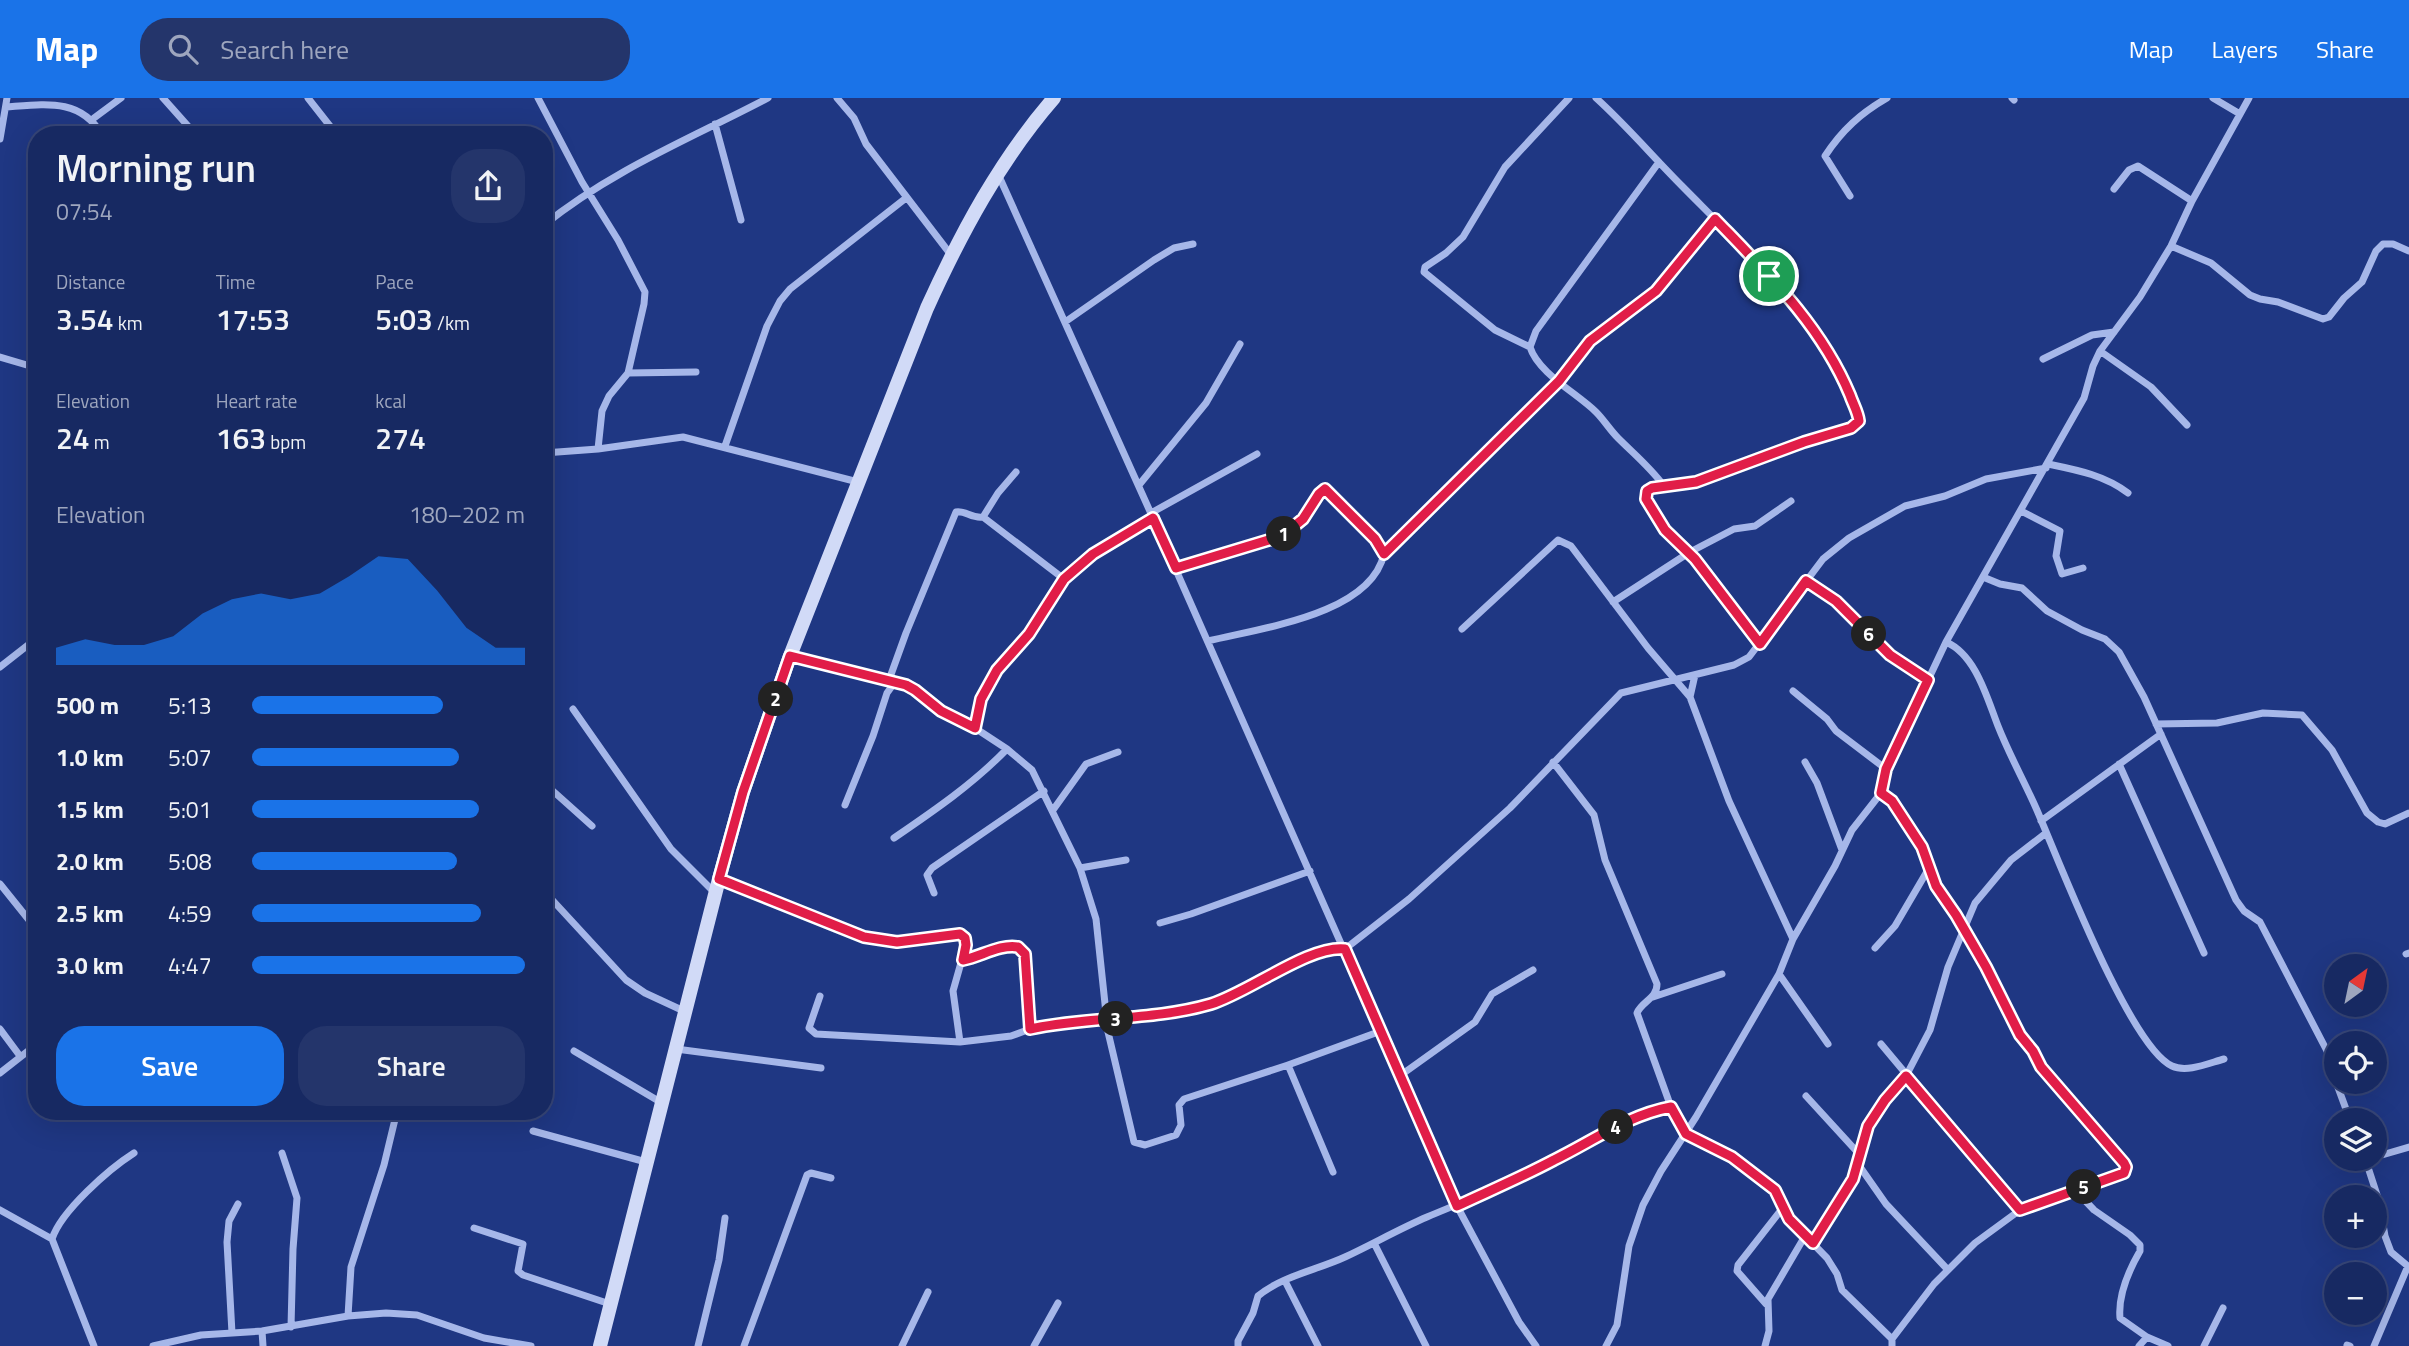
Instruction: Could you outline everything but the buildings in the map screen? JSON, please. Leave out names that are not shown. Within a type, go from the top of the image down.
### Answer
[{"type":"street","points":[[0,134],[7,98]]},
{"type":"street","points":[[94,118],[121,98]]},
{"type":"street","points":[[163,98],[188,126]]},
{"type":"street","points":[[308,98],[330,126]]},
{"type":"street","points":[[538,98],[645,292],[628,373],[609,396],[602,411],[598,449]]},
{"type":"street","points":[[553,218],[588,191],[768,98]]},
{"type":"street","points":[[837,98],[849,110],[866,144],[951,255]]},
{"type":"street","points":[[600,1346],[719,879],[743,792],[790,656],[927,307],[951,255],[998,174],[1035,120],[1054,98]]},
{"type":"street","points":[[1569,98],[1505,167],[1463,237],[1424,269],[1430,279],[1494,330],[1530,347],[1536,359],[1595,411],[1616,437],[1649,467],[1664,486]]},
{"type":"street","points":[[1596,98],[1769,276],[1819,337],[1842,376],[1859,421],[1851,428],[1804,442],[1696,482],[1649,489],[1646,499],[1665,530],[1689,552],[1760,644]]},
{"type":"street","points":[[1850,196],[1825,156],[1837,138],[1860,114],[1887,98]]},
{"type":"street","points":[[2213,98],[2240,114]]},
{"type":"street","points":[[1606,1346],[1617,1325],[1632,1232],[1661,1171],[1686,1134],[1779,974],[1793,939],[1852,830],[1881,793],[1886,769],[1946,642],[2084,398],[2093,366],[2101,351],[2140,297],[2171,246],[2192,201],[2249,98]]},
{"type":"street","points":[[6,107],[65,104],[86,111],[98,126]]},
{"type":"street","points":[[715,124],[741,220]]},
{"type":"street","points":[[1530,347],[1536,331],[1659,162]]},
{"type":"street","points":[[2115,189],[2129,170],[2138,166],[2192,201]]},
{"type":"street","points":[[998,174],[1176,568],[1457,1206],[1519,1322],[1536,1346]]},
{"type":"street","points":[[725,446],[767,326],[780,301],[790,289],[906,198]]},
{"type":"street","points":[[1208,641],[1302,617],[1348,600],[1360,591],[1373,576],[1384,554],[1559,381],[1590,341],[1656,291],[1715,219]]},
{"type":"street","points":[[1065,322],[1154,260],[1174,248],[1194,244]]},
{"type":"street","points":[[2171,246],[2211,263],[2250,295],[2323,319],[2329,317],[2344,298],[2362,282],[2376,251],[2383,244],[2393,244],[2409,251]]},
{"type":"street","points":[[2043,359],[2092,335],[2113,332]]},
{"type":"street","points":[[1139,485],[1206,403],[1240,344]]},
{"type":"street","points":[[2101,351],[2151,387],[2188,425]]},
{"type":"street","points":[[0,358],[28,366]]},
{"type":"street","points":[[628,373],[696,372]]},
{"type":"street","points":[[553,452],[683,437],[859,482]]},
{"type":"street","points":[[975,728],[981,699],[997,670],[1029,634],[1064,579],[1093,554],[1152,515],[1257,454]]},
{"type":"street","points":[[820,996],[809,1028],[816,1034],[960,1042],[1011,1036],[1030,1029],[1068,1022],[1107,1020],[1211,1004],[1232,996],[1317,953],[1334,948],[1345,949],[1409,900],[1510,808],[1621,693],[1734,665],[1749,657],[1823,559],[1849,538],[1905,506],[1945,496],[1986,479],[2047,466],[2084,471],[2112,481],[2128,494]]},
{"type":"street","points":[[983,517],[1016,472]]},
{"type":"street","points":[[1176,568],[1282,536],[1303,519],[1325,489],[1375,539],[1384,554]]},
{"type":"street","points":[[1613,601],[1689,552],[1734,529],[1755,526],[1791,501]]},
{"type":"street","points":[[845,805],[873,736],[893,665],[954,516],[960,511],[974,517],[983,517],[1064,579]]},
{"type":"street","points":[[2021,511],[2060,530],[2056,556],[2062,574],[2083,568]]},
{"type":"street","points":[[1462,629],[1558,540],[1571,546],[1690,696],[1729,801],[1793,939]]},
{"type":"street","points":[[1983,577],[2000,584],[2022,588],[2047,611],[2105,639],[2119,652],[2161,734],[2236,900],[2244,911],[2260,922],[2324,1045]]},
{"type":"street","points":[[1806,581],[1836,601],[1890,655],[1928,680]]},
{"type":"street","points":[[1946,642],[1963,652],[1982,682],[1998,727],[2129,1015],[2154,1052],[2169,1065],[2176,1068],[2194,1067],[2224,1059]]},
{"type":"street","points":[[0,667],[28,645]]},
{"type":"street","points":[[790,656],[890,680],[915,690],[941,711],[1007,748],[1032,770],[1080,868],[1096,919],[1108,1032],[1134,1142],[1145,1145],[1175,1135],[1181,1125],[1179,1105],[1184,1099],[1381,1031]]},
{"type":"street","points":[[1690,696],[1695,674]]},
{"type":"street","points":[[1793,691],[1828,719],[1836,731],[1886,769]]},
{"type":"street","points":[[573,709],[671,849],[716,894]]},
{"type":"street","points":[[2156,724],[2217,723],[2263,713],[2297,713],[2308,720],[2332,750],[2372,819],[2385,824],[2409,813]]},
{"type":"street","points":[[2042,821],[2161,734]]},
{"type":"street","points":[[894,838],[958,794],[985,772],[1007,748]]},
{"type":"street","points":[[1053,810],[1086,764],[1118,752]]},
{"type":"street","points":[[1553,762],[1594,815],[1605,860],[1657,984],[1653,997]]},
{"type":"street","points":[[1805,762],[1817,783],[1842,850]]},
{"type":"street","points":[[2119,764],[2204,953]]},
{"type":"street","points":[[553,791],[592,826]]},
{"type":"street","points":[[934,893],[927,875],[932,868],[1044,791]]},
{"type":"street","points":[[1723,974],[1653,997],[1640,1007],[1637,1013],[1671,1107],[1686,1134],[1732,1157],[1759,1175],[1775,1190],[1789,1219],[1827,1258],[1837,1274],[1842,1290],[1892,1342],[1917,1304],[1948,1270],[1975,1243],[2020,1210],[2121,1175],[2126,1167],[2041,1067],[2020,1035],[1986,967],[1936,886],[1922,847],[1892,801],[1881,793]]},
{"type":"street","points":[[1813,1243],[1853,1179],[1868,1126],[1885,1100],[1906,1076],[1930,1030],[1963,927],[1975,903],[2011,860],[2046,833]]},
{"type":"street","points":[[1080,868],[1126,860]]},
{"type":"street","points":[[1875,948],[1895,926],[1929,868]]},
{"type":"street","points":[[1160,923],[1310,871]]},
{"type":"street","points":[[719,879],[864,937],[897,942],[960,934],[965,938],[966,945],[953,991],[960,1042]]},
{"type":"street","points":[[0,884],[28,919]]},
{"type":"street","points":[[553,901],[626,980],[645,993],[686,1012]]},
{"type":"street","points":[[963,960],[982,956],[1005,946],[1023,950],[1030,1029]]},
{"type":"street","points":[[1401,1075],[1475,1022],[1492,994],[1534,970]]},
{"type":"street","points":[[1779,974],[1828,1044]]},
{"type":"street","points":[[0,1029],[20,1056]]},
{"type":"street","points":[[1881,1044],[2020,1210]]},
{"type":"street","points":[[676,1049],[821,1068]]},
{"type":"street","points":[[0,1073],[28,1050]]},
{"type":"street","points":[[574,1051],[662,1104]]},
{"type":"street","points":[[1288,1065],[1333,1172]]},
{"type":"street","points":[[1806,1096],[1860,1155]]},
{"type":"street","points":[[1238,1346],[1258,1296],[1271,1287],[1343,1258],[1427,1217],[1457,1206],[1634,1118],[1671,1107]]},
{"type":"street","points":[[348,1316],[351,1267],[384,1165],[395,1120]]},
{"type":"street","points":[[533,1131],[646,1162]]},
{"type":"street","points":[[2387,1154],[2409,1147]]},
{"type":"street","points":[[52,1239],[58,1222],[110,1169],[134,1153]]},
{"type":"street","points":[[282,1153],[297,1198],[291,1327]]},
{"type":"street","points":[[1858,1164],[1886,1204],[1948,1270]]},
{"type":"street","points":[[2372,1171],[2385,1236],[2391,1252],[2409,1267],[2374,1346]]},
{"type":"street","points":[[744,1346],[807,1175],[811,1173],[831,1178]]},
{"type":"street","points":[[2075,1190],[2094,1210],[2140,1245],[2124,1289],[2120,1314],[2124,1322],[2147,1337],[2168,1346]]},
{"type":"street","points":[[232,1333],[227,1242],[229,1221],[238,1204]]},
{"type":"street","points":[[1765,1346],[1769,1331],[1766,1304],[1737,1271],[1738,1265],[1784,1205]]},
{"type":"street","points":[[0,1210],[52,1239],[94,1346]]},
{"type":"street","points":[[698,1346],[719,1260],[725,1218]]},
{"type":"street","points":[[474,1228],[523,1244],[518,1271],[523,1275],[611,1304]]},
{"type":"street","points":[[1766,1304],[1805,1236]]},
{"type":"street","points":[[1374,1243],[1426,1346]]},
{"type":"street","points":[[1284,1281],[1318,1346]]},
{"type":"street","points":[[902,1346],[928,1292]]},
{"type":"street","points":[[1034,1346],[1058,1303]]},
{"type":"street","points":[[2204,1346],[2223,1308]]},
{"type":"street","points":[[153,1346],[201,1335],[262,1331],[348,1316],[417,1315],[484,1338],[531,1346]]},
{"type":"street","points":[[262,1331],[263,1346]]},
{"type":"street","points":[[2139,1346],[2147,1337]]},
{"type":"route","points":[[1715,219],[1769,276],[1819,337],[1842,376],[1859,418],[1857,424],[1696,482],[1652,488],[1647,491],[1646,499],[1665,530],[1704,569],[1760,644],[1806,581],[1836,601],[1890,655],[1928,680],[1886,769],[1881,793],[1892,801],[1922,847],[1936,886],[1986,967],[2020,1035],[2041,1067],[2124,1163],[2124,1173],[2020,1210],[1906,1076],[1885,1100],[1868,1126],[1853,1179],[1813,1243],[1789,1219],[1775,1190],[1759,1175],[1732,1157],[1686,1134],[1671,1107],[1634,1118],[1457,1206],[1345,949],[1334,948],[1317,953],[1211,1004],[1183,1010],[1051,1024],[1030,1029],[1025,954],[1018,947],[1005,946],[982,956],[963,960],[966,945],[965,938],[960,934],[897,942],[864,937],[719,879],[743,792],[790,656],[906,685],[941,711],[975,728],[981,699],[1001,663],[1034,628],[1064,579],[1079,564],[1109,543],[1153,518],[1176,568],[1282,536],[1303,519],[1325,489],[1375,539],[1384,554],[1559,381],[1590,341],[1656,291],[1715,219]]}]
